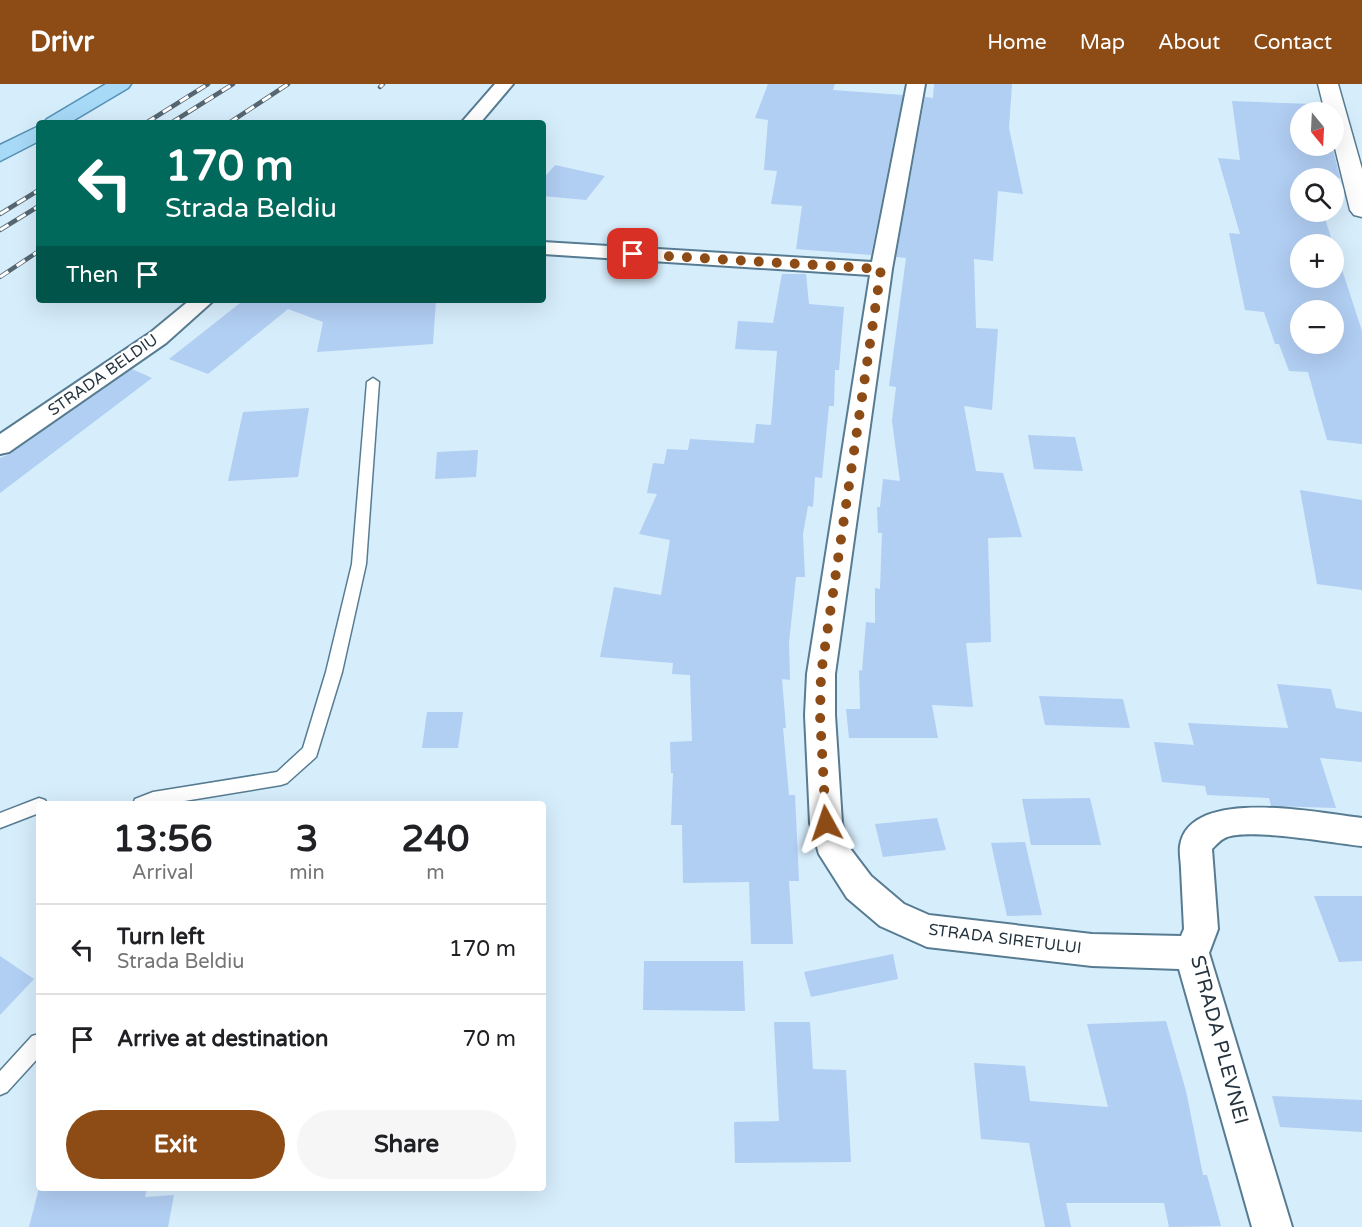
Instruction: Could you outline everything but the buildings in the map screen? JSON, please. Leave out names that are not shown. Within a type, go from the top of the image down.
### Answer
[{"type":"main road","points":[[59,120],[120,84]]},
{"type":"main road","points":[[0,154],[36,134]]},
{"type":"street","points":[[473,120],[504,84]]},
{"type":"street","name":"STRADA SIRETULUI","points":[[916,84],[881,269],[821,674],[820,715],[826,823],[835,854],[859,887],[892,915],[927,931],[1092,950],[1192,953]]},
{"type":"street","points":[[1328,84],[1362,210]]},
{"type":"street","points":[[546,248],[881,269]]},
{"type":"street","name":"STRADA BELDIU","points":[[0,446],[158,338],[199,303]]},
{"type":"street","name":"STRADA PLEVNEI","points":[[1272,1227],[1192,953],[1201,929],[1196,844],[1205,832],[1228,822],[1255,822],[1362,832]]},
{"type":"lane","points":[[148,801],[281,778],[310,752],[334,672],[359,564],[373,382]]},
{"type":"lane","points":[[0,821],[36,806]]},
{"type":"lane","points":[[0,1085],[36,1045]]},
{"type":"railway","points":[[151,120],[208,84]]},
{"type":"railway","points":[[176,120],[233,84]]},
{"type":"railway","points":[[234,120],[288,84]]},
{"type":"railway","points":[[380,87],[383,84]]},
{"type":"railway","points":[[0,214],[36,192]]},
{"type":"railway","points":[[0,230],[36,208]]},
{"type":"railway","points":[[0,277],[36,253]]},
{"type":"route","points":[[633,254],[881,269],[821,674],[820,715],[826,823]]}]
